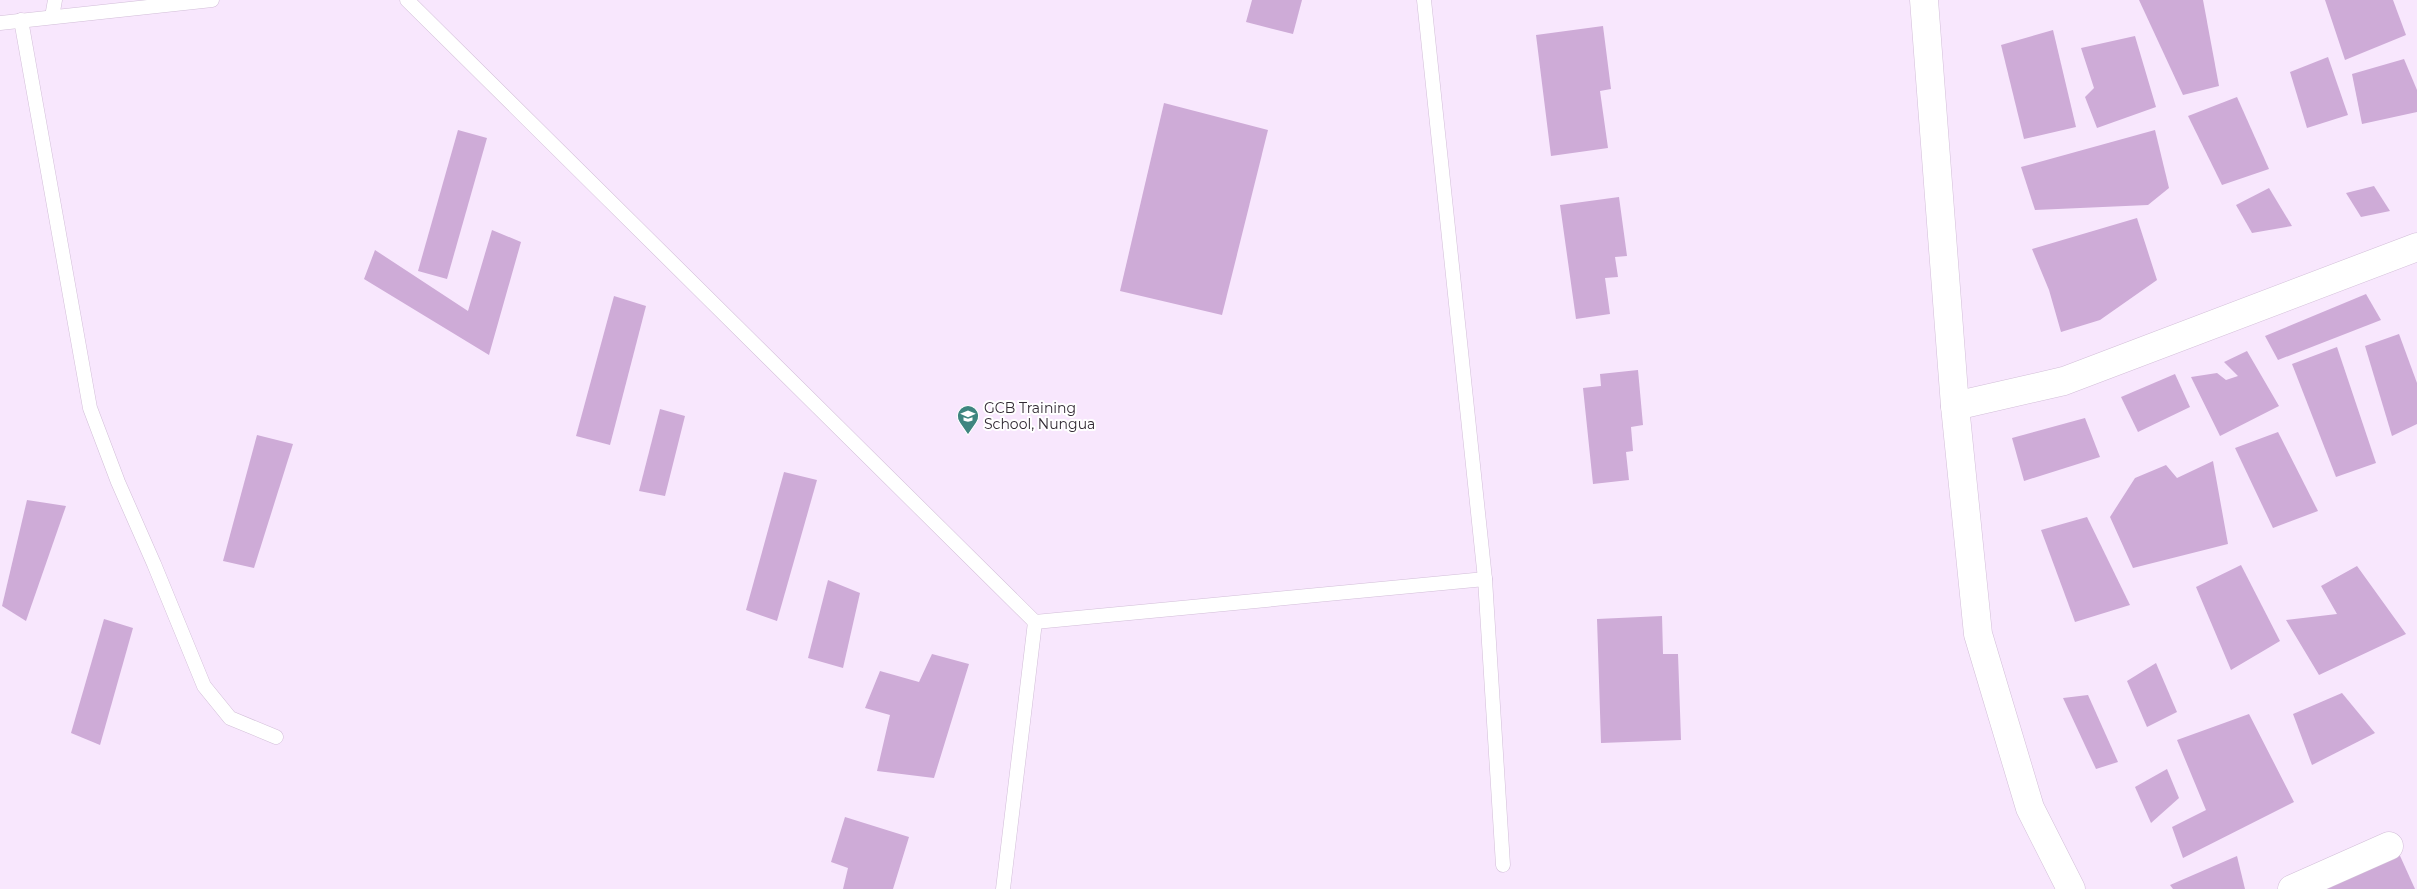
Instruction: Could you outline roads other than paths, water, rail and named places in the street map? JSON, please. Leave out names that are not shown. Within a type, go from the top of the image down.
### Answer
[{"type":"street","points":[[1924,0],[1955,406],[1978,634],[2030,808],[2071,889]]},
{"type":"street","points":[[1955,406],[2064,381],[2417,247]]},
{"type":"street","points":[[2292,889],[2389,846]]},
{"type":"lane","points":[[52,17],[55,0]]},
{"type":"lane","points":[[0,23],[212,0]]},
{"type":"lane","points":[[407,0],[1035,622]]},
{"type":"lane","points":[[1424,0],[1485,579],[1503,865]]},
{"type":"lane","points":[[20,20],[90,408],[118,482],[204,686],[230,718],[276,737]]},
{"type":"lane","points":[[1035,622],[1485,579]]},
{"type":"lane","points":[[1003,889],[1035,622]]},
{"type":"place","name":"GCB Training School, Nungua","points":[[968,435]]}]
